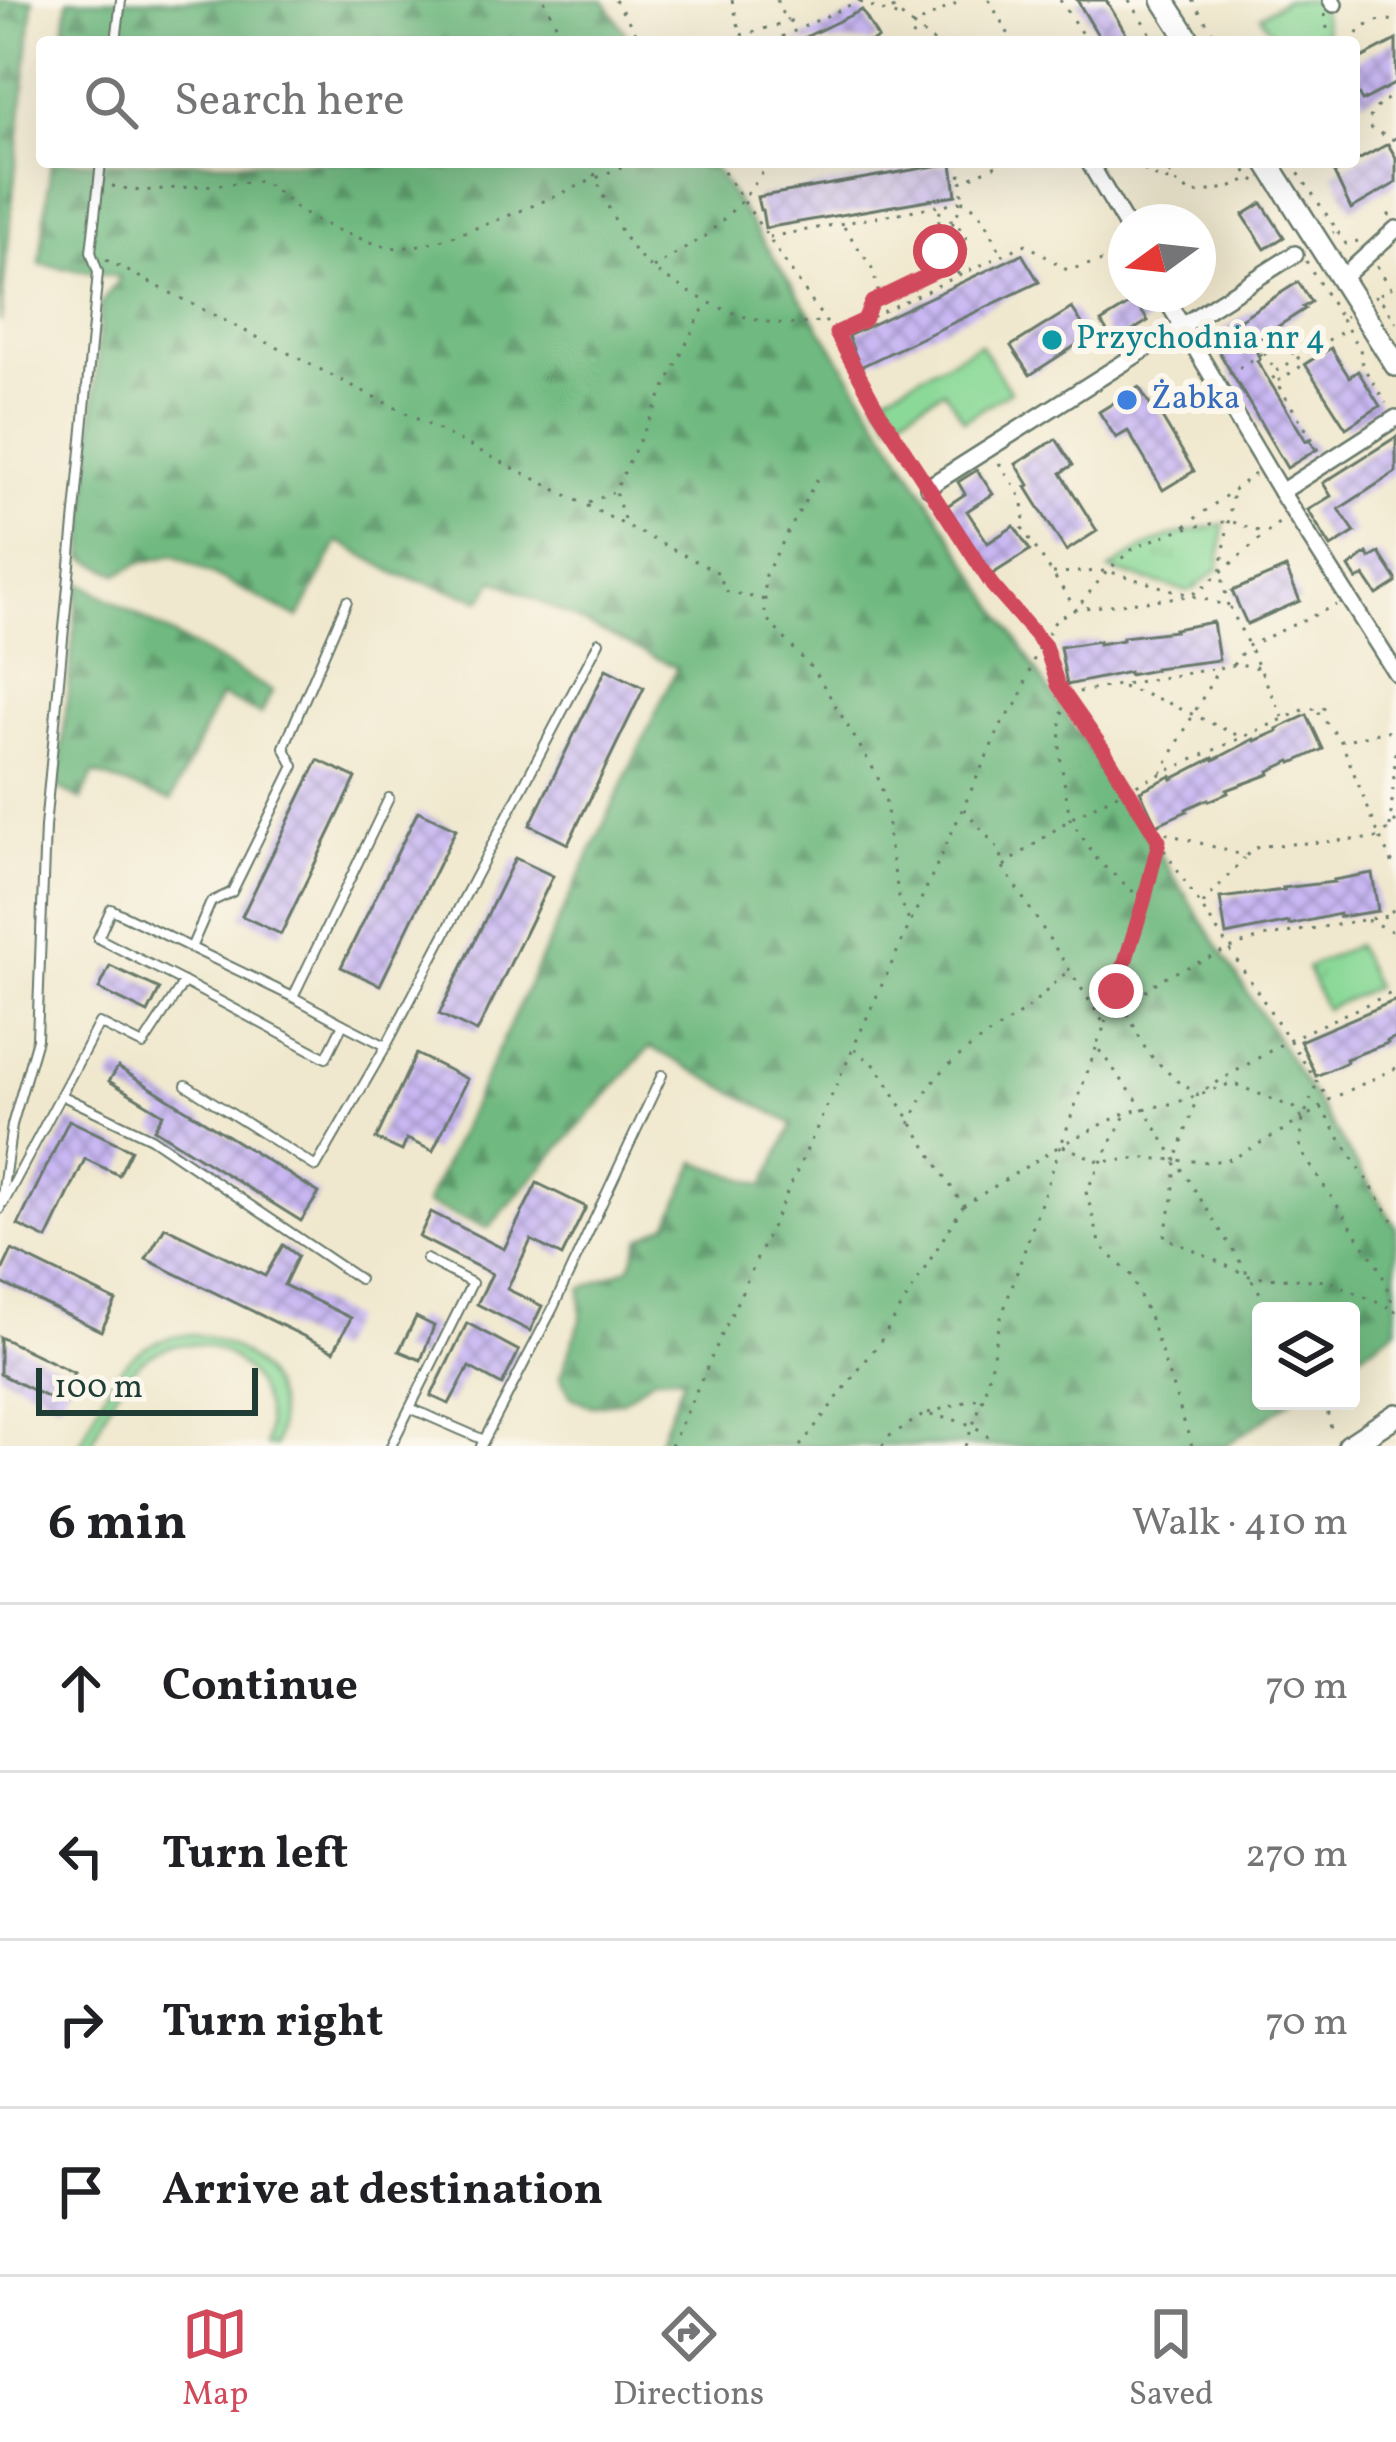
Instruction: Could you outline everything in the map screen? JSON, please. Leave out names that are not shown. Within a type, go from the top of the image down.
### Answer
[{"type":"street","points":[[1163,0],[1186,36]]},
{"type":"street","points":[[1093,168],[1114,204]]},
{"type":"street","points":[[1260,170],[1327,237],[1341,279],[1396,365]]},
{"type":"street","points":[[1341,279],[1390,224]]},
{"type":"street","points":[[928,487],[1295,254]]},
{"type":"street","points":[[1174,312],[1396,673]]},
{"type":"street","points":[[1281,492],[1395,418]]},
{"type":"street","points":[[1340,1440],[1396,1415]]},
{"type":"lane","points":[[117,36],[121,0]]},
{"type":"lane","points":[[0,1209],[13,1126],[37,1039],[44,827],[98,272],[91,251],[100,168]]},
{"type":"lane","points":[[191,948],[211,902],[232,892],[294,766],[284,746],[347,601]]},
{"type":"lane","points":[[186,1084],[316,1167],[386,1046],[599,642]]},
{"type":"lane","points":[[293,997],[389,798]]},
{"type":"lane","points":[[343,1024],[326,1058],[98,938],[111,909],[293,997],[386,1046]]},
{"type":"lane","points":[[0,1209],[99,1023],[143,1046],[184,982]]},
{"type":"lane","points":[[410,1408],[483,1443],[552,1310],[662,1075]]},
{"type":"lane","points":[[61,1094],[151,1138],[359,1279]]},
{"type":"lane","points":[[391,1446],[472,1283],[425,1259]]},
{"type":"path","points":[[555,0],[545,2],[562,36]]},
{"type":"path","points":[[615,0],[638,36]]},
{"type":"path","points":[[731,0],[741,35],[788,20]]},
{"type":"path","points":[[777,0],[799,29]]},
{"type":"path","points":[[784,36],[860,0],[905,19]]},
{"type":"path","points":[[883,0],[926,36]]},
{"type":"path","points":[[913,26],[962,0]]},
{"type":"path","points":[[989,0],[1010,36]]},
{"type":"path","points":[[1060,0],[1083,36]]},
{"type":"path","points":[[1130,0],[1152,36]]},
{"type":"path","points":[[1192,0],[1215,36]]},
{"type":"path","points":[[1328,36],[1325,11],[1332,2]]},
{"type":"path","points":[[1355,36],[1382,19],[1396,22]]},
{"type":"path","points":[[912,36],[913,26]]},
{"type":"path","points":[[1396,95],[1380,103],[1369,118],[1372,129],[1395,138],[1396,148]]},
{"type":"path","points":[[592,168],[616,226],[641,259],[706,304],[765,322],[800,326],[825,321]]},
{"type":"path","points":[[99,184],[140,191],[260,181],[299,211],[394,249],[442,241],[618,168]]},
{"type":"path","points":[[721,168],[836,333],[856,373],[992,585],[1043,644],[1053,676],[1329,1100]]},
{"type":"path","points":[[653,268],[707,235],[742,201],[766,168]]},
{"type":"path","points":[[940,251],[963,201],[959,168]]},
{"type":"path","points":[[962,182],[991,168]]},
{"type":"path","points":[[1142,168],[1161,180],[1175,182]]},
{"type":"path","points":[[1167,168],[1175,182],[1192,194],[1227,188],[1260,170]]},
{"type":"path","points":[[1296,168],[1327,237],[1346,244],[1360,241]]},
{"type":"path","points":[[767,237],[963,201],[985,220],[1001,254]]},
{"type":"path","points":[[941,206],[937,222],[940,251],[947,266],[958,274]]},
{"type":"path","points":[[1390,224],[1396,208]]},
{"type":"path","points":[[872,302],[965,255],[968,242],[963,230],[952,220],[937,222]]},
{"type":"path","points":[[843,225],[872,268],[878,290],[864,320]]},
{"type":"path","points":[[836,333],[1026,244],[1067,269],[1108,259]]},
{"type":"path","points":[[91,251],[719,573],[725,592],[765,600]]},
{"type":"path","points":[[1376,265],[1391,288],[1378,295]]},
{"type":"path","points":[[586,504],[615,491],[706,304]]},
{"type":"path","points":[[1341,319],[1395,418]]},
{"type":"path","points":[[1320,451],[1271,374],[1347,329]]},
{"type":"path","points":[[1222,378],[1276,345],[1300,357]]},
{"type":"path","points":[[1264,352],[1276,372]]},
{"type":"path","points":[[1276,382],[1311,360],[1307,353]]},
{"type":"path","points":[[1286,366],[1292,374]]},
{"type":"path","points":[[997,458],[1025,504],[1022,526],[1076,609]]},
{"type":"path","points":[[1181,530],[1256,473]]},
{"type":"path","points":[[817,479],[765,575],[764,616],[816,673],[877,775],[899,897],[911,925]]},
{"type":"path","points":[[1233,490],[1221,571],[1228,606],[1284,719]]},
{"type":"path","points":[[615,491],[625,523]]},
{"type":"path","points":[[671,1446],[963,807],[1001,725],[1018,703],[1050,628],[1076,609],[1192,594],[1294,512]]},
{"type":"path","points":[[1076,609],[1107,571],[1135,547],[1181,530],[1227,521],[1266,533]]},
{"type":"path","points":[[1051,573],[1107,571],[1228,606]]},
{"type":"path","points":[[1233,665],[1243,649],[1347,598]]},
{"type":"path","points":[[1066,694],[1233,665],[1260,668]]},
{"type":"path","points":[[1160,775],[1219,668]]},
{"type":"path","points":[[1118,685],[1242,738]]},
{"type":"path","points":[[1071,701],[1061,714],[1060,756],[1070,820],[1099,862],[1144,901]]},
{"type":"path","points":[[1316,711],[1333,705]]},
{"type":"path","points":[[1003,867],[1070,820],[1126,789],[1310,707],[1341,741],[1396,870]]},
{"type":"path","points":[[1341,741],[1396,729]]},
{"type":"path","points":[[1390,827],[1396,749]]},
{"type":"path","points":[[963,807],[1001,852],[1003,867],[1105,1025]]},
{"type":"path","points":[[1202,905],[1253,849],[1380,838],[1396,821]]},
{"type":"path","points":[[1151,829],[1246,856]]},
{"type":"path","points":[[965,1446],[984,1396],[1001,1318],[1116,991],[1159,841]]},
{"type":"path","points":[[1127,1007],[1162,978],[1263,937],[1387,916],[1396,910]]},
{"type":"path","points":[[1366,919],[1396,932]]},
{"type":"path","points":[[910,1124],[919,1099],[946,1067],[1069,970]]},
{"type":"path","points":[[1116,991],[1147,1052],[1198,1094]]},
{"type":"path","points":[[1395,1312],[1329,1281],[1249,1276],[1164,1237],[1176,1160],[1198,1094],[1290,1039],[1396,991]]},
{"type":"path","points":[[1096,1046],[1143,1108],[1266,1302]]},
{"type":"path","points":[[853,1048],[877,1066],[963,1206]]},
{"type":"path","points":[[1061,1145],[1101,1162],[1232,1159],[1329,1100],[1396,1068]]},
{"type":"path","points":[[1317,1081],[1303,1119],[1300,1150],[1381,1271],[1395,1312]]},
{"type":"path","points":[[800,1446],[880,1342],[963,1206],[1061,1145],[1127,1112],[1232,1083],[1294,1108],[1303,1119]]},
{"type":"path","points":[[1320,1107],[1396,1225]]},
{"type":"path","points":[[1127,1112],[1086,1192],[1101,1246],[1131,1275],[1152,1324],[1192,1446]]},
{"type":"path","points":[[882,1446],[888,1437],[925,1414],[984,1396]]},
{"type":"path","points":[[1328,1410],[1340,1440]]},
{"type":"path","points":[[925,1414],[973,1425],[987,1432],[995,1446]]},
{"type":"green space","points":[[0,0],[33,0],[0,322]]},
{"type":"green space","points":[[68,0],[604,0],[627,36],[64,36]]},
{"type":"green space","points":[[1285,0],[1320,0],[1326,36],[1274,36],[1261,16]]},
{"type":"green space","points":[[50,168],[714,168],[1396,1227],[1396,1329],[1360,1354],[1360,1302],[1252,1302],[1252,1410],[1278,1410],[1225,1446],[657,1446],[684,1376],[654,1377],[622,1401],[591,1406],[571,1397],[560,1377],[581,1320],[581,1289],[630,1267],[641,1238],[669,1223],[696,1162],[764,1186],[793,1124],[650,1047],[488,1228],[426,1204],[677,668],[495,580],[482,600],[397,574],[338,541],[299,618],[174,555],[139,563],[118,574],[84,558],[101,304],[120,277],[40,264]]},
{"type":"green space","points":[[980,344],[1010,391],[964,420],[944,390],[891,422],[876,399]]},
{"type":"green space","points":[[1224,524],[1219,568],[1194,589],[1186,591],[1110,570],[1164,539]]},
{"type":"green space","points":[[79,582],[272,691],[261,714],[220,696],[171,801],[93,773],[82,800],[58,788]]},
{"type":"green space","points":[[1356,945],[1375,987],[1325,1009],[1307,968]]},
{"type":"green space","points":[[193,1334],[232,1347],[261,1371],[277,1404],[275,1446],[266,1446],[262,1396],[250,1375],[214,1348],[191,1344],[167,1348],[134,1368],[112,1399],[90,1446],[79,1446],[108,1386],[132,1357],[168,1338]]},
{"type":"building","points":[[1077,0],[1106,0],[1127,36],[1098,36]]},
{"type":"building","points":[[862,10],[877,36],[808,36]]},
{"type":"building","points":[[1396,40],[1396,83],[1362,101],[1360,59]]},
{"type":"building","points":[[1388,144],[1396,158],[1396,183],[1351,209],[1334,173],[1360,168],[1360,159]]},
{"type":"building","points":[[923,168],[953,168],[956,195],[765,228],[757,197]]},
{"type":"building","points":[[1262,203],[1284,237],[1265,249],[1243,215]]},
{"type":"building","points":[[1022,254],[1039,282],[860,367],[848,336]]},
{"type":"building","points":[[1298,282],[1311,302],[1252,343],[1257,361],[1316,450],[1287,468],[1211,338]]},
{"type":"building","name":"Przychodnia nr 4","points":[[1072,308],[1090,336],[1030,375],[1011,346]]},
{"type":"building","points":[[1117,312],[1142,312],[1148,321],[1114,342],[1101,322]]},
{"type":"building","points":[[1331,348],[1349,377],[1358,371],[1380,406],[1346,428],[1305,364]]},
{"type":"building","points":[[1139,387],[1194,471],[1163,490],[1128,431],[1116,438],[1099,412]]},
{"type":"building","points":[[1396,437],[1396,472],[1339,509],[1355,532],[1331,547],[1308,510],[1331,496],[1323,483]]},
{"type":"building","points":[[1056,439],[1073,465],[1061,473],[1097,531],[1066,551],[1016,464]]},
{"type":"building","points":[[977,470],[993,494],[967,511],[988,543],[1014,526],[1030,550],[991,575],[947,506],[965,494],[958,482]]},
{"type":"building","points":[[1367,553],[1370,558],[1379,553],[1396,579],[1377,595],[1364,576],[1357,580],[1349,567]]},
{"type":"building","points":[[1286,568],[1300,601],[1247,624],[1232,591]]},
{"type":"building","points":[[1213,622],[1219,660],[1067,685],[1060,647]]},
{"type":"building","points":[[606,669],[644,688],[568,844],[530,825]]},
{"type":"building","points":[[1307,715],[1323,749],[1156,825],[1140,791]]},
{"type":"building","points":[[318,760],[356,778],[281,934],[242,916]]},
{"type":"building","points":[[418,811],[456,829],[380,985],[341,967]]},
{"type":"building","points":[[515,858],[553,876],[477,1032],[439,1014]]},
{"type":"building","points":[[1372,873],[1378,911],[1226,935],[1220,898]]},
{"type":"building","points":[[110,966],[160,989],[148,1013],[99,989]]},
{"type":"building","points":[[1396,1000],[1396,1037],[1316,1076],[1300,1041]]},
{"type":"building","points":[[416,1054],[467,1079],[433,1151],[407,1139],[402,1151],[376,1139]]},
{"type":"building","points":[[118,1067],[319,1193],[301,1221],[154,1129],[163,1114],[109,1081]]},
{"type":"building","points":[[69,1120],[131,1150],[119,1175],[85,1159],[47,1239],[18,1225]]},
{"type":"building","points":[[537,1183],[586,1207],[562,1256],[531,1240],[507,1289],[542,1306],[530,1331],[477,1304],[492,1274],[419,1237],[431,1212],[504,1249]]},
{"type":"building","points":[[165,1227],[265,1276],[283,1245],[298,1256],[284,1285],[351,1318],[334,1351],[146,1259]]},
{"type":"building","points":[[12,1250],[116,1301],[101,1331],[0,1282]]},
{"type":"building","points":[[416,1317],[434,1326],[421,1360],[399,1351]]},
{"type":"building","points":[[467,1323],[519,1351],[502,1385],[469,1367],[449,1404],[431,1396]]},
{"type":"building","points":[[0,1337],[74,1373],[59,1403],[0,1374]]},
{"type":"place","name":"Przychodnia nr 4","points":[[1052,340]]},
{"type":"place","name":"Żabka","points":[[1127,400]]},
{"type":"route","points":[[940,251],[947,266],[872,302],[864,320],[836,333],[878,410],[992,585],[1045,646],[1058,685],[1159,841],[1116,991]]}]
